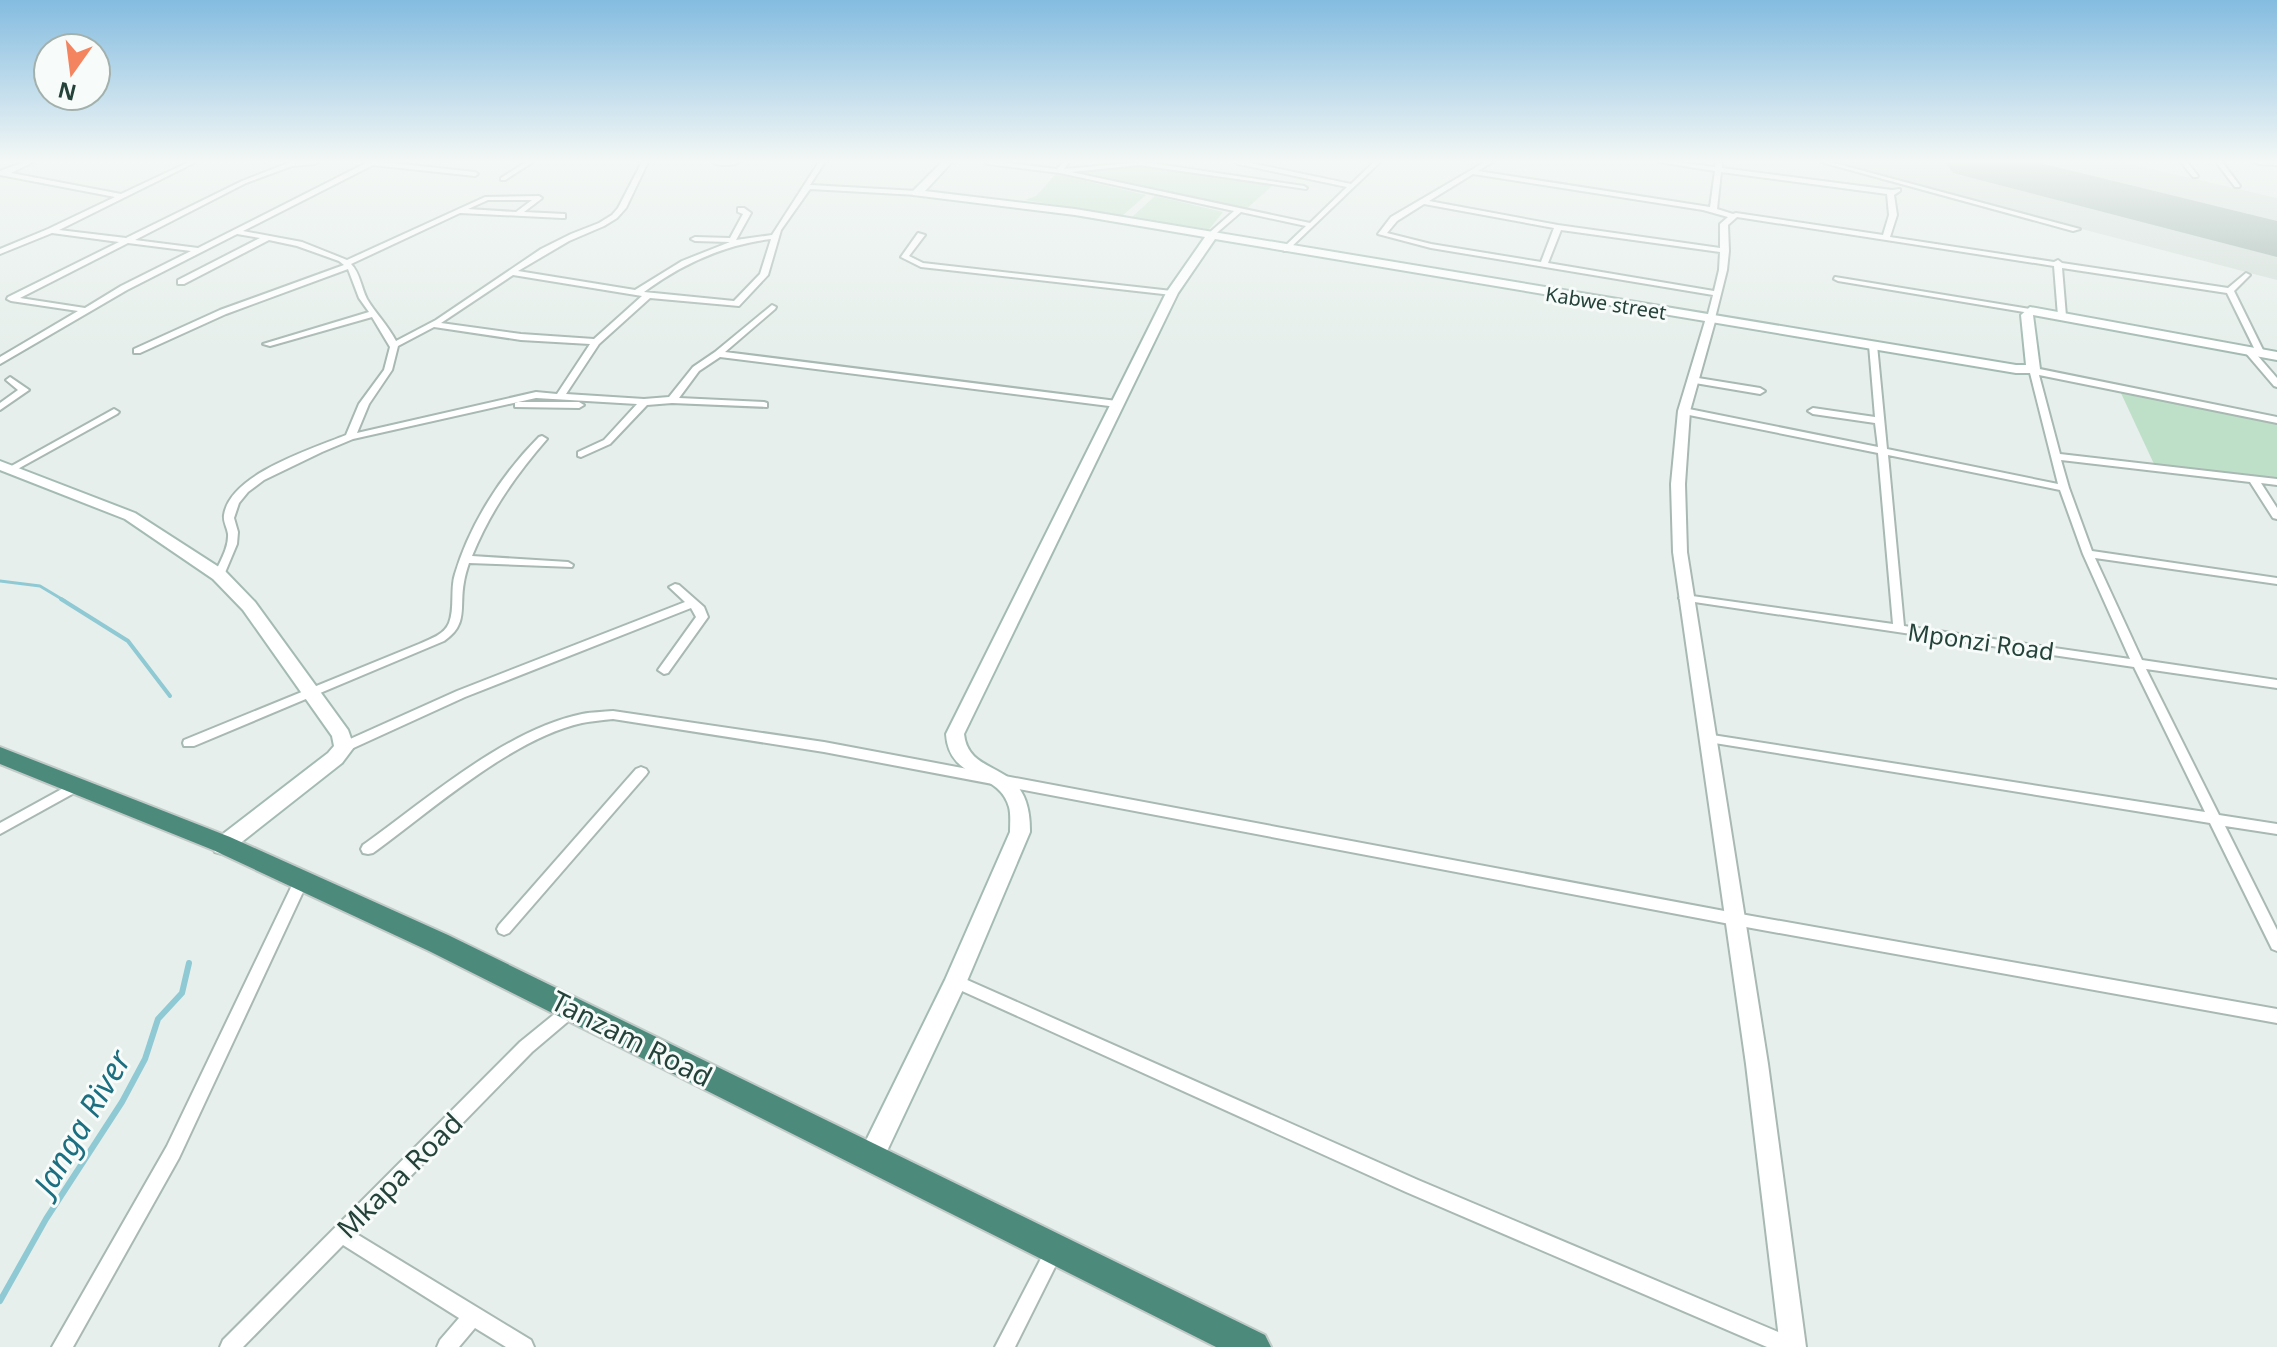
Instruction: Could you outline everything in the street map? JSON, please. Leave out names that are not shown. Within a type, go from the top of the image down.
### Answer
[{"type":"highway","name":"Tanzam Road","points":[[0,755],[130,802],[222,846],[302,879],[573,1008],[870,1159],[1253,1347]]},
{"type":"main road","name":"Kabwe street","points":[[1149,225],[2034,370]]},
{"type":"main road","points":[[870,1159],[956,981],[1020,832],[1024,812],[1015,794],[1001,779],[961,758],[954,742],[955,734],[1172,293],[1212,235]]},
{"type":"main road","points":[[2034,370],[2027,315],[2030,311],[2277,356]]},
{"type":"main road","points":[[6,467],[130,516],[219,575],[249,606],[341,735],[344,747],[325,766],[222,846]]},
{"type":"street","points":[[0,252],[64,225]]},
{"type":"street","points":[[0,303],[158,225]]},
{"type":"street","points":[[0,361],[85,310],[253,225]]},
{"type":"street","points":[[137,351],[223,312],[348,264],[429,225]]},
{"type":"street","points":[[394,345],[435,325],[510,272],[571,236],[601,225]]},
{"type":"street","points":[[733,240],[741,225]]},
{"type":"street","points":[[510,272],[648,295],[736,304],[764,275],[773,237],[781,225]]},
{"type":"street","points":[[1212,235],[1223,225]]},
{"type":"street","points":[[1287,249],[1311,225]]},
{"type":"street","points":[[1389,225],[1382,234],[1431,246],[1718,294]]},
{"type":"street","points":[[1546,225],[1725,251]]},
{"type":"street","points":[[1724,225],[1725,251],[1718,294],[1684,411],[1678,484],[1685,598],[1757,1064],[1792,1347]]},
{"type":"street","points":[[1800,225],[2058,262],[2230,291]]},
{"type":"street","points":[[1887,236],[1890,225]]},
{"type":"street","points":[[2060,225],[2076,229]]},
{"type":"street","points":[[1544,264],[1558,227]]},
{"type":"street","points":[[51,231],[199,250]]},
{"type":"street","points":[[239,232],[323,251],[348,264],[363,298],[394,345],[388,370],[364,404],[350,437]]},
{"type":"street","points":[[921,235],[905,257],[921,265],[1172,293]]},
{"type":"street","points":[[181,282],[269,237]]},
{"type":"street","points":[[695,239],[773,237]]},
{"type":"street","points":[[637,293],[678,265],[746,239]]},
{"type":"street","points":[[2058,262],[2062,316]]},
{"type":"street","points":[[2230,291],[2246,275]]},
{"type":"street","points":[[1838,279],[2030,311]]},
{"type":"street","points":[[2230,291],[2254,351],[2277,384]]},
{"type":"street","points":[[561,395],[596,342],[648,295]]},
{"type":"street","points":[[11,299],[85,310]]},
{"type":"street","points":[[672,400],[696,369],[772,307]]},
{"type":"street","points":[[267,344],[375,313]]},
{"type":"street","points":[[435,325],[521,337],[596,342]]},
{"type":"street","points":[[1873,345],[1899,630]]},
{"type":"street","points":[[718,354],[1117,404]]},
{"type":"street","points":[[2277,420],[2034,370],[2064,488],[2088,554],[2138,664],[2277,945]]},
{"type":"street","points":[[0,407],[24,390],[10,380]]},
{"type":"street","points":[[1692,380],[1760,391]]},
{"type":"street","points":[[452,417],[519,397],[561,395],[644,402],[672,400],[764,405]]},
{"type":"street","points":[[581,454],[607,442],[644,402]]},
{"type":"street","points":[[219,575],[233,534],[229,513],[243,490],[273,471],[350,437],[537,403],[614,408]]},
{"type":"street","points":[[1684,411],[2064,488]]},
{"type":"street","points":[[1813,411],[1880,421]]},
{"type":"street","points":[[6,467],[114,412]]},
{"type":"street","points":[[189,743],[423,647],[446,634],[455,623],[455,594],[464,559],[517,464],[542,439]]},
{"type":"street","points":[[2056,456],[2277,482]]},
{"type":"street","points":[[2253,479],[2277,516]]},
{"type":"street","points":[[2088,554],[2277,581]]},
{"type":"street","points":[[464,559],[568,565]]},
{"type":"street","points":[[664,670],[702,617],[693,603],[675,587]]},
{"type":"street","name":"Mponzi Road","points":[[1685,598],[2277,684]]},
{"type":"street","points":[[344,747],[461,694],[693,603]]},
{"type":"street","points":[[368,849],[502,756],[555,728],[590,715],[793,742],[1001,779],[1735,919],[2277,1016]]},
{"type":"street","points":[[1706,738],[2277,829]]},
{"type":"street","points":[[504,929],[641,772]]},
{"type":"street","points":[[0,829],[80,784]]},
{"type":"street","points":[[62,1347],[173,1152],[302,879]]},
{"type":"street","points":[[956,981],[1412,1186],[1792,1347]]},
{"type":"street","name":"Mkapa Road","points":[[230,1347],[526,1047],[573,1008]]},
{"type":"street","points":[[341,1234],[524,1347]]},
{"type":"street","points":[[1005,1347],[1056,1248]]},
{"type":"street","points":[[447,1347],[474,1315]]},
{"type":"shaded area","points":[[2066,225],[2277,225],[2277,280]]},
{"type":"green space","points":[[1168,225],[1213,225],[1207,232]]},
{"type":"green space","points":[[2120,391],[2277,422],[2277,478],[2154,464]]},
{"type":"waterway","points":[[0,581],[40,586],[65,601]]},
{"type":"waterway","points":[[61,599],[128,641],[170,696]]},
{"type":"waterway","name":"Janga River","points":[[0,1301],[46,1219],[122,1102],[145,1059],[158,1019],[182,993],[189,963]]},
{"type":"runway","points":[[2221,225],[2277,239]]}]
